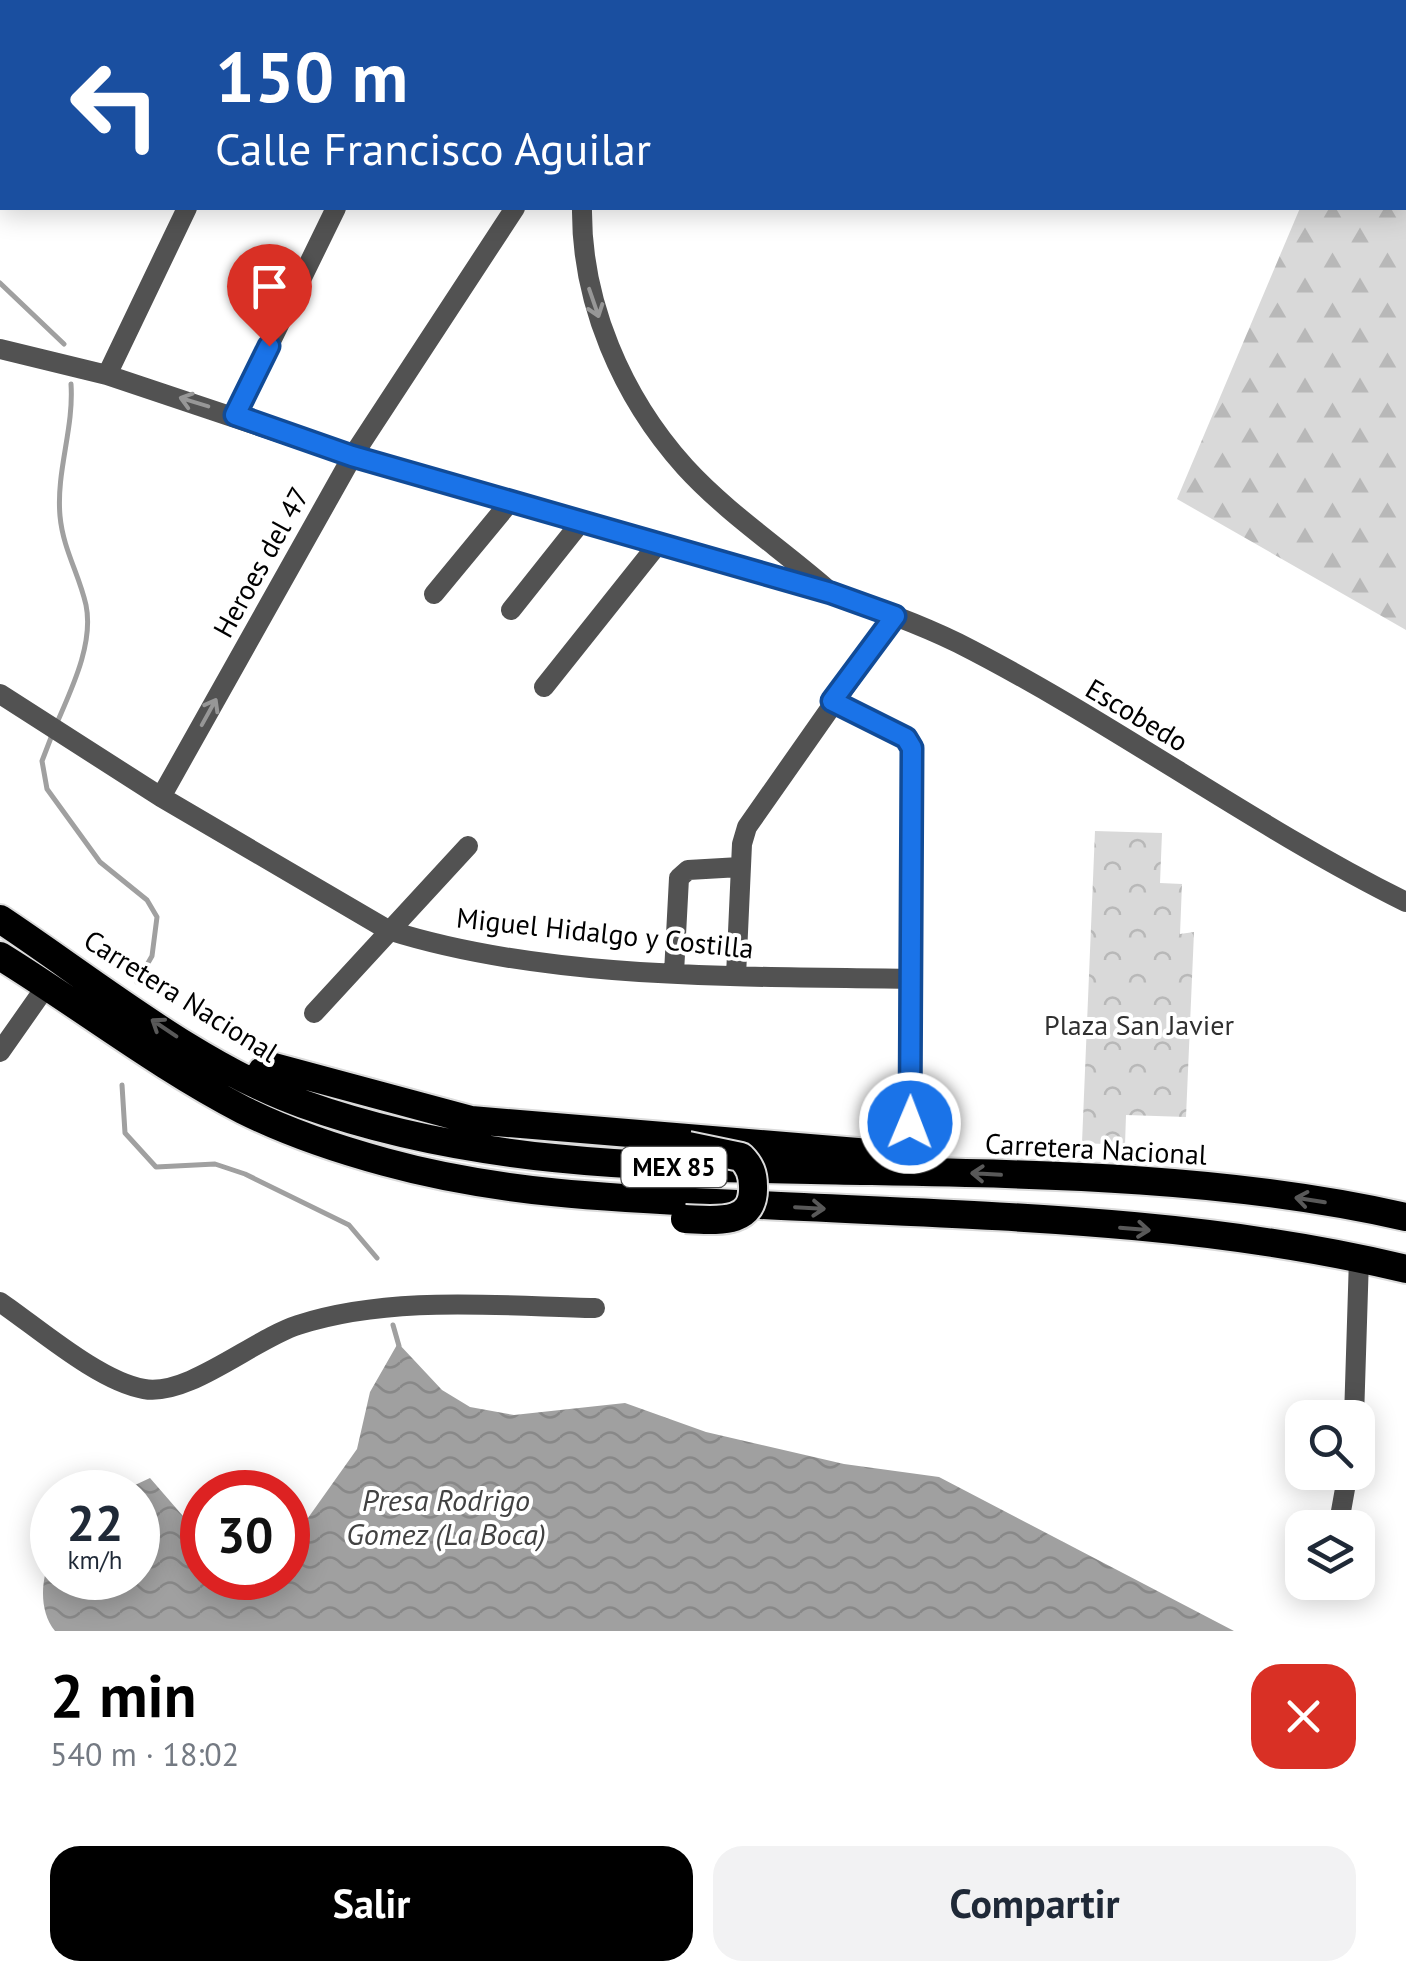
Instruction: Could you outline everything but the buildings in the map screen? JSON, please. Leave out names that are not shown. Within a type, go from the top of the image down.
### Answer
[{"type":"highway","name":"Carretera Nacional","points":[[0,919],[220,1064],[317,1109],[490,1153],[637,1167],[937,1172],[1223,1189],[1406,1218]]},
{"type":"highway","name":"MEX 85","points":[[0,956],[142,1047],[272,1123],[385,1162],[486,1184],[587,1197],[934,1212],[1184,1233],[1278,1242],[1406,1269]]},
{"type":"highway","name":"MEX 85","points":[[142,1047],[159,1076],[180,1092],[234,1122],[349,1168],[506,1206],[685,1219],[733,1218],[748,1210],[753,1196],[752,1171],[741,1157],[688,1146],[576,1142],[488,1133],[379,1107],[262,1071],[220,1064]]},
{"type":"highway","name":"MEX 85","points":[[262,1071],[274,1066],[389,1101],[517,1126],[801,1146],[909,1159],[937,1172]]},
{"type":"street","points":[[107,375],[186,210]]},
{"type":"street","points":[[235,415],[335,210]]},
{"type":"street","name":"Heroes del 47","points":[[161,797],[352,456],[514,210]]},
{"type":"street","points":[[582,210],[583,260],[592,302],[618,364],[663,440],[712,493],[831,593]]},
{"type":"street","name":"Escobedo","points":[[0,348],[107,375],[352,456],[831,593],[895,616],[1014,673],[1250,817],[1406,902]]},
{"type":"street","points":[[434,594],[510,502]]},
{"type":"street","points":[[511,610],[582,522]]},
{"type":"street","points":[[544,686],[658,544]]},
{"type":"street","points":[[736,976],[742,844],[760,805],[895,616]]},
{"type":"street","name":"Miguel Hidalgo y Costilla","points":[[0,694],[161,797],[388,930],[491,954],[674,974],[912,979]]},
{"type":"street","points":[[832,701],[906,738],[912,748],[909,1159]]},
{"type":"street","points":[[314,1013],[468,846]]},
{"type":"street","points":[[674,974],[679,878],[688,870],[740,867]]},
{"type":"street","points":[[0,1052],[47,985]]},
{"type":"street","points":[[1355,1400],[1359,1258]]},
{"type":"street","points":[[0,1302],[112,1377],[146,1390],[192,1380],[246,1348],[298,1324],[373,1309],[596,1308]]},
{"type":"green space","points":[[1299,210],[1406,210],[1406,630],[1177,499]]},
{"type":"green space","name":"Plaza San Javier","points":[[1095,831],[1162,833],[1160,883],[1182,884],[1180,934],[1194,932],[1186,1117],[1126,1115],[1125,1145],[1082,1143]]},
{"type":"water","name":"Presa Rodrigo Gomez (La Boca)","points":[[398,1343],[442,1390],[470,1407],[514,1415],[625,1403],[706,1432],[844,1464],[939,1477],[1234,1631],[55,1631],[44,1600],[160,1600],[160,1490],[180,1513],[180,1600],[310,1600],[310,1515],[357,1449],[370,1392]]},
{"type":"waterway","points":[[0,283],[64,344]]},
{"type":"waterway","points":[[56,725],[80,666],[88,620],[60,516],[71,384]]},
{"type":"waterway","points":[[52,735],[42,761],[47,789],[100,862],[147,900],[157,917],[152,956],[137,982]]},
{"type":"waterway","points":[[122,1085],[125,1133],[156,1167],[215,1164],[245,1174],[349,1225],[377,1258]]},
{"type":"waterway","points":[[393,1325],[399,1346]]},
{"type":"route","points":[[269,346],[235,415],[352,456],[831,593],[895,616],[832,701],[906,738],[912,748],[910,1123]]}]
